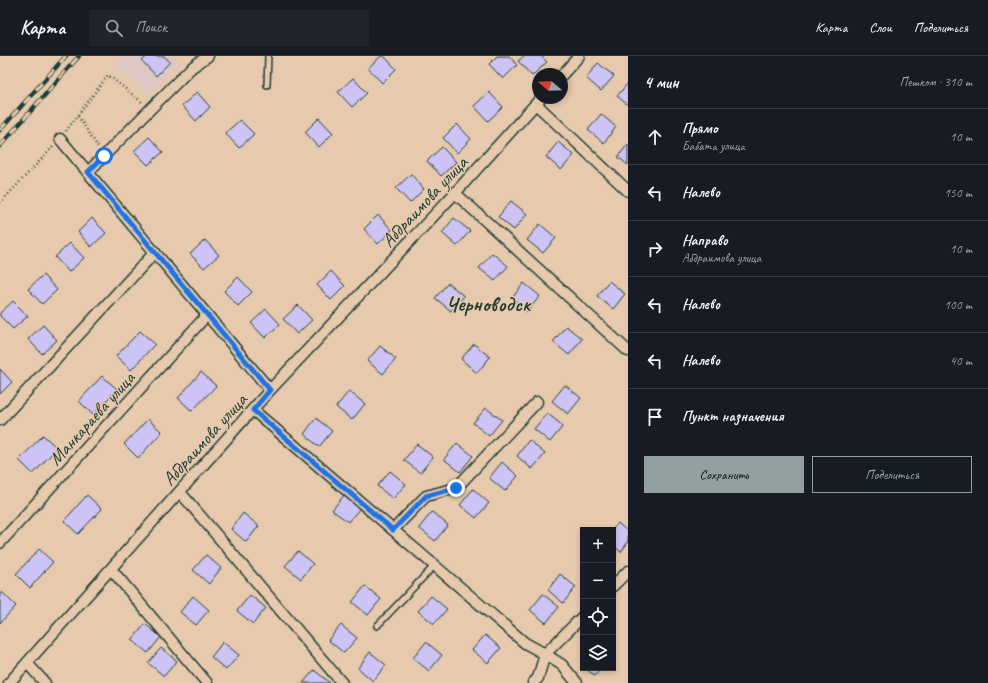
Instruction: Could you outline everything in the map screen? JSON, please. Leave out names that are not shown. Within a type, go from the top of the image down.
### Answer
[{"type":"street","points":[[88,172],[191,68],[208,56]]},
{"type":"street","points":[[568,69],[580,56]]},
{"type":"street","name":"Абдраимова улица","points":[[9,683],[270,390],[455,193],[535,104]]},
{"type":"street","points":[[541,104],[628,191]]},
{"type":"street","points":[[60,139],[270,390]]},
{"type":"street","points":[[455,193],[628,351]]},
{"type":"street","points":[[0,420],[155,252]]},
{"type":"street","name":"Манкараева улица","points":[[0,543],[207,315]]},
{"type":"street","points":[[393,530],[426,496],[456,488],[537,402]]},
{"type":"street","points":[[253,410],[525,644],[562,665],[577,683]]},
{"type":"street","points":[[180,492],[342,683]]},
{"type":"street","points":[[110,569],[207,683]]},
{"type":"street","points":[[616,583],[628,571]]},
{"type":"street","points":[[533,683],[538,678],[545,654],[580,619]]},
{"type":"street","points":[[27,663],[44,683]]},
{"type":"lane","points":[[267,85],[268,56]]},
{"type":"lane","points":[[377,626],[434,566]]},
{"type":"path","points":[[0,203],[60,139],[108,76],[150,109]]},
{"type":"path","points":[[78,116],[104,156]]},
{"type":"shaded area","points":[[121,56],[174,56],[180,61],[149,94],[113,66]]},
{"type":"building","points":[[147,56],[164,56],[170,62],[156,76],[142,61]]},
{"type":"building","points":[[381,56],[384,56],[396,69],[382,83],[368,68]]},
{"type":"building","points":[[497,56],[509,56],[517,65],[503,79],[489,64]]},
{"type":"building","points":[[524,56],[541,56],[547,62],[541,68],[532,68],[532,76],[518,61]]},
{"type":"building","points":[[598,63],[614,76],[601,91],[586,78]]},
{"type":"building","points":[[353,78],[367,93],[352,107],[338,92]]},
{"type":"building","points":[[628,83],[628,105],[617,96]]},
{"type":"building","points":[[197,92],[210,107],[196,121],[182,106]]},
{"type":"building","points":[[489,92],[503,107],[488,121],[474,106]]},
{"type":"building","points":[[601,114],[616,127],[604,143],[588,130]]},
{"type":"building","points":[[319,118],[333,133],[319,147],[305,132]]},
{"type":"building","points":[[240,120],[254,134],[239,148],[225,133]]},
{"type":"building","points":[[457,124],[471,139],[457,153],[443,138]]},
{"type":"building","points":[[149,137],[163,152],[148,165],[134,151]]},
{"type":"building","points":[[558,142],[574,155],[561,170],[546,157]]},
{"type":"building","points":[[628,144],[628,165],[618,157]]},
{"type":"building","points":[[442,147],[456,162],[441,176],[427,161]]},
{"type":"building","points":[[411,174],[424,189],[410,203],[396,188]]},
{"type":"building","points":[[511,201],[527,214],[514,230],[498,217]]},
{"type":"building","points":[[378,215],[392,230],[378,244],[364,229]]},
{"type":"building","points":[[92,218],[106,233],[91,247],[78,232]]},
{"type":"building","points":[[454,218],[470,231],[457,246],[442,233]]},
{"type":"building","points":[[540,224],[556,238],[543,253],[527,240]]},
{"type":"building","points":[[205,240],[219,255],[204,268],[190,254]]},
{"type":"building","points":[[70,243],[84,258],[69,272],[55,257]]},
{"type":"building","points":[[492,253],[508,266],[495,281],[479,268]]},
{"type":"building","points":[[331,271],[345,286],[331,300],[317,285]]},
{"type":"building","points":[[43,275],[57,290],[42,304],[28,289]]},
{"type":"building","points":[[238,277],[252,292],[238,306],[224,291]]},
{"type":"building","points":[[609,281],[625,294],[613,309],[597,296]]},
{"type":"building","points":[[448,283],[464,296],[451,311],[435,298]]},
{"type":"building","points":[[524,283],[540,296],[527,312],[512,298]]},
{"type":"building","points":[[13,301],[28,316],[13,329],[0,316],[0,313]]},
{"type":"building","points":[[298,305],[312,320],[297,334],[283,319]]},
{"type":"building","points":[[266,309],[280,324],[265,338],[251,323]]},
{"type":"building","points":[[43,325],[57,340],[42,354],[28,339]]},
{"type":"building","points":[[566,326],[582,339],[569,355],[553,342]]},
{"type":"building","points":[[140,331],[155,344],[131,370],[116,356]]},
{"type":"building","points":[[474,344],[490,357],[477,373],[461,359]]},
{"type":"building","points":[[380,346],[396,359],[383,374],[367,361]]},
{"type":"building","points":[[0,369],[12,382],[0,394]]},
{"type":"building","points":[[201,372],[216,386],[192,411],[178,398]]},
{"type":"building","points":[[102,376],[117,389],[93,415],[79,401]]},
{"type":"building","points":[[565,385],[581,398],[568,414],[552,401]]},
{"type":"building","points":[[349,391],[365,404],[352,420],[336,407]]},
{"type":"building","points":[[486,408],[502,420],[489,436],[473,423]]},
{"type":"building","points":[[547,413],[563,426],[550,442],[534,429]]},
{"type":"building","points":[[316,418],[332,431],[319,447],[304,434]]},
{"type":"building","points":[[148,419],[162,432],[138,458],[124,444]]},
{"type":"building","points":[[43,435],[57,448],[33,474],[19,460]]},
{"type":"building","points":[[529,440],[545,454],[532,469],[517,456]]},
{"type":"building","points":[[457,443],[473,456],[460,472],[444,459]]},
{"type":"building","points":[[417,444],[433,457],[420,473],[404,460]]},
{"type":"building","points":[[502,462],[518,476],[505,491],[489,478]]},
{"type":"building","points":[[390,471],[406,484],[393,499],[377,486]]},
{"type":"building","points":[[473,489],[489,503],[476,518],[460,505]]},
{"type":"building","points":[[345,494],[361,507],[348,522],[332,510]]},
{"type":"building","points":[[87,495],[102,509],[78,534],[64,521]]},
{"type":"building","points":[[432,512],[448,525],[435,541],[419,528]]},
{"type":"building","points":[[243,513],[259,526],[246,542],[231,529]]},
{"type":"building","points":[[618,523],[628,532],[628,542],[621,552],[616,548],[616,527],[615,527]]},
{"type":"building","points":[[39,549],[53,562],[30,588],[16,574]]},
{"type":"building","points":[[298,551],[313,564],[301,579],[285,566]]},
{"type":"building","points":[[206,555],[221,568],[209,584],[193,570]]},
{"type":"building","points":[[560,574],[576,587],[563,603],[548,590]]},
{"type":"building","points":[[365,586],[381,599],[368,615],[352,602]]},
{"type":"building","points":[[2,592],[16,606],[0,623],[0,594]]},
{"type":"building","points":[[543,594],[559,607],[546,623],[530,610]]},
{"type":"building","points":[[250,595],[266,608],[253,624],[237,611]]},
{"type":"building","points":[[193,596],[209,610],[196,625],[180,612]]},
{"type":"building","points":[[431,596],[447,609],[434,624],[418,611]]},
{"type":"building","points":[[145,624],[161,637],[148,653],[132,640]]},
{"type":"building","points":[[341,625],[357,638],[344,653],[328,640]]},
{"type":"building","points":[[485,635],[501,648],[488,663],[472,650]]},
{"type":"building","points":[[223,642],[239,655],[226,670],[211,657]]},
{"type":"building","points":[[426,642],[442,655],[429,671],[413,658]]},
{"type":"building","points":[[161,648],[177,661],[164,676],[148,663]]},
{"type":"building","points":[[370,652],[386,665],[373,681],[358,668]]},
{"type":"building","points":[[314,670],[330,683],[303,683]]},
{"type":"building","points":[[589,671],[599,671],[595,676]]},
{"type":"railway","points":[[0,130],[66,56]]},
{"type":"railway","points":[[0,146],[79,56]]},
{"type":"district","name":"Черноводск","points":[[488,304]]},
{"type":"route","points":[[104,156],[88,172],[270,390],[253,410],[393,530],[426,496],[456,488]]}]
